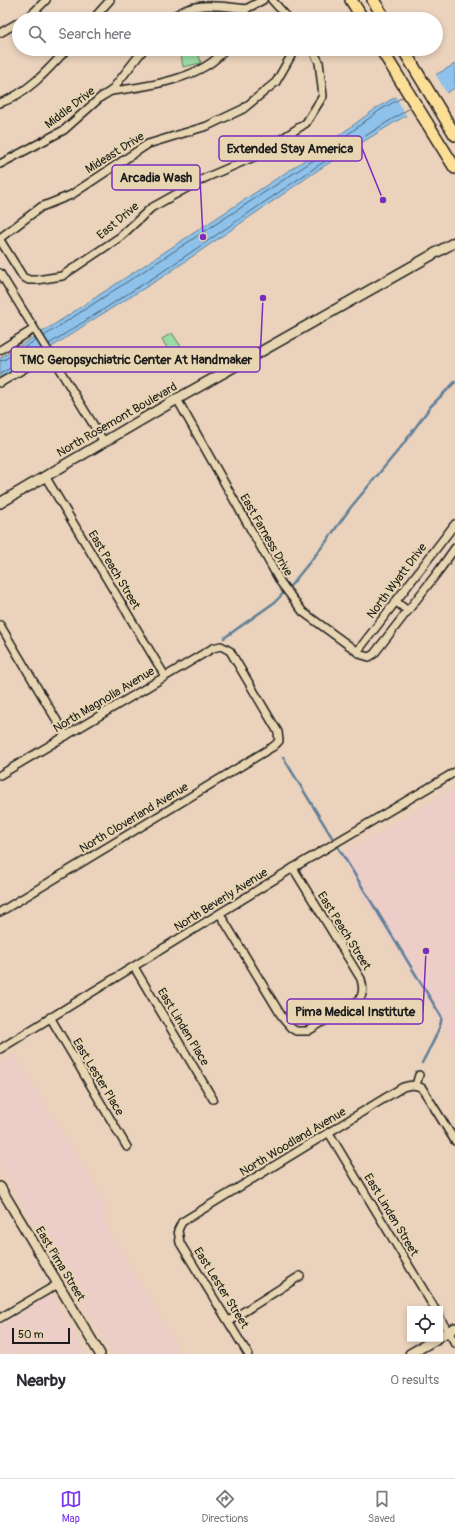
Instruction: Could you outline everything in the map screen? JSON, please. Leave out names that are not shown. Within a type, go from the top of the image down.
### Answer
[{"type":"main road","points":[[351,0],[359,12]]},
{"type":"main road","points":[[373,0],[381,12]]},
{"type":"main road","points":[[385,56],[455,168]]},
{"type":"main road","points":[[407,56],[455,135]]},
{"type":"street","points":[[99,12],[110,0]]},
{"type":"street","points":[[179,12],[200,5],[246,9],[263,0]]},
{"type":"street","points":[[272,0],[283,12]]},
{"type":"street","points":[[34,12],[43,1]]},
{"type":"street","points":[[0,33],[12,26]]},
{"type":"street","points":[[0,103],[8,100],[43,76],[61,56]]},
{"type":"street","name":"Middle Drive","points":[[0,164],[64,130],[101,97],[111,91],[138,56]]},
{"type":"street","name":"Middle Drive","points":[[111,91],[143,87],[202,69],[214,62],[219,56]]},
{"type":"street","name":"Mideast Drive","points":[[0,239],[41,207],[70,195],[148,144],[207,126],[244,109],[276,82],[291,56]]},
{"type":"street","name":"East Drive","points":[[0,239],[23,277],[29,280],[62,276],[120,237],[150,208],[205,178],[254,157],[306,123],[323,96],[319,62],[316,56]]},
{"type":"street","name":"North Rosemont Boulevard","points":[[0,503],[177,399],[455,242]]},
{"type":"street","points":[[0,273],[104,442]]},
{"type":"street","points":[[0,350],[35,330]]},
{"type":"street","points":[[0,383],[48,352]]},
{"type":"street","name":"East Farness Drive","points":[[177,399],[281,583],[303,612],[357,652],[365,657],[369,657],[374,654],[408,611]]},
{"type":"street","name":"East Peach Street","points":[[45,476],[165,676]]},
{"type":"street","name":"North Wyatt Drive","points":[[357,652],[455,524]]},
{"type":"street","points":[[395,602],[408,611],[455,547],[444,538]]},
{"type":"street","points":[[0,626],[66,736]]},
{"type":"street","name":"North Magnolia Avenue","points":[[0,775],[165,676],[213,648],[221,646],[230,651],[278,732],[279,741]]},
{"type":"street","name":"North Cloverland Avenue","points":[[0,912],[274,746],[279,741]]},
{"type":"street","name":"North Beverly Avenue","points":[[0,1049],[293,868],[455,772]]},
{"type":"street","name":"East Peach Street","points":[[220,914],[284,1020],[291,1028],[296,1031],[308,1031],[359,1000],[363,995],[364,988],[361,979],[293,868]]},
{"type":"street","name":"East Linden Place","points":[[134,967],[213,1099]]},
{"type":"street","name":"East Lester Place","points":[[50,1018],[127,1147]]},
{"type":"street","points":[[419,1075],[416,1085],[422,1088],[425,1092],[455,1141]]},
{"type":"street","name":"North Woodland Avenue","points":[[175,1230],[184,1220],[403,1087],[416,1085]]},
{"type":"street","name":"East Linden Street","points":[[328,1133],[433,1306]]},
{"type":"street","name":"East Pima Street","points":[[0,1188],[100,1354]]},
{"type":"street","name":"East Lester Street","points":[[175,1230],[180,1243],[248,1354]]},
{"type":"street","points":[[229,1321],[300,1276]]},
{"type":"street","points":[[0,1318],[58,1284]]},
{"type":"street","points":[[443,1321],[452,1330],[455,1343]]},
{"type":"street","points":[[443,1334],[452,1330]]},
{"type":"street","points":[[410,1354],[431,1342]]},
{"type":"shaded area","points":[[455,788],[455,1046],[339,856]]},
{"type":"shaded area","points":[[14,1054],[106,1204],[104,1222],[181,1354],[113,1354],[0,1166],[0,1063]]},
{"type":"shaded area","points":[[51,1294],[86,1354],[0,1354],[0,1324]]},
{"type":"green space","points":[[181,56],[199,56],[201,63],[183,67]]},
{"type":"green space","points":[[172,333],[182,348],[171,355],[162,339]]},
{"type":"water","points":[[455,64],[455,88],[395,122],[321,168],[161,278],[94,319],[23,366],[0,379],[0,358],[55,324],[311,156],[378,107]]},
{"type":"pier","points":[[435,73],[447,94],[407,117],[395,95]]},
{"type":"waterway","points":[[224,638],[275,602],[292,584],[326,542],[351,507],[401,447],[431,406],[455,382]]},
{"type":"waterway","points":[[283,757],[441,1016],[438,1032],[422,1063]]},
{"type":"place","name":"Extended Stay America","points":[[383,200]]},
{"type":"place","name":"Arcadia Wash","points":[[203,237]]},
{"type":"place","name":"TMC Geropsychiatric Center At Handmaker","points":[[263,298]]},
{"type":"place","name":"Pima Medical Institute","points":[[426,951]]}]
